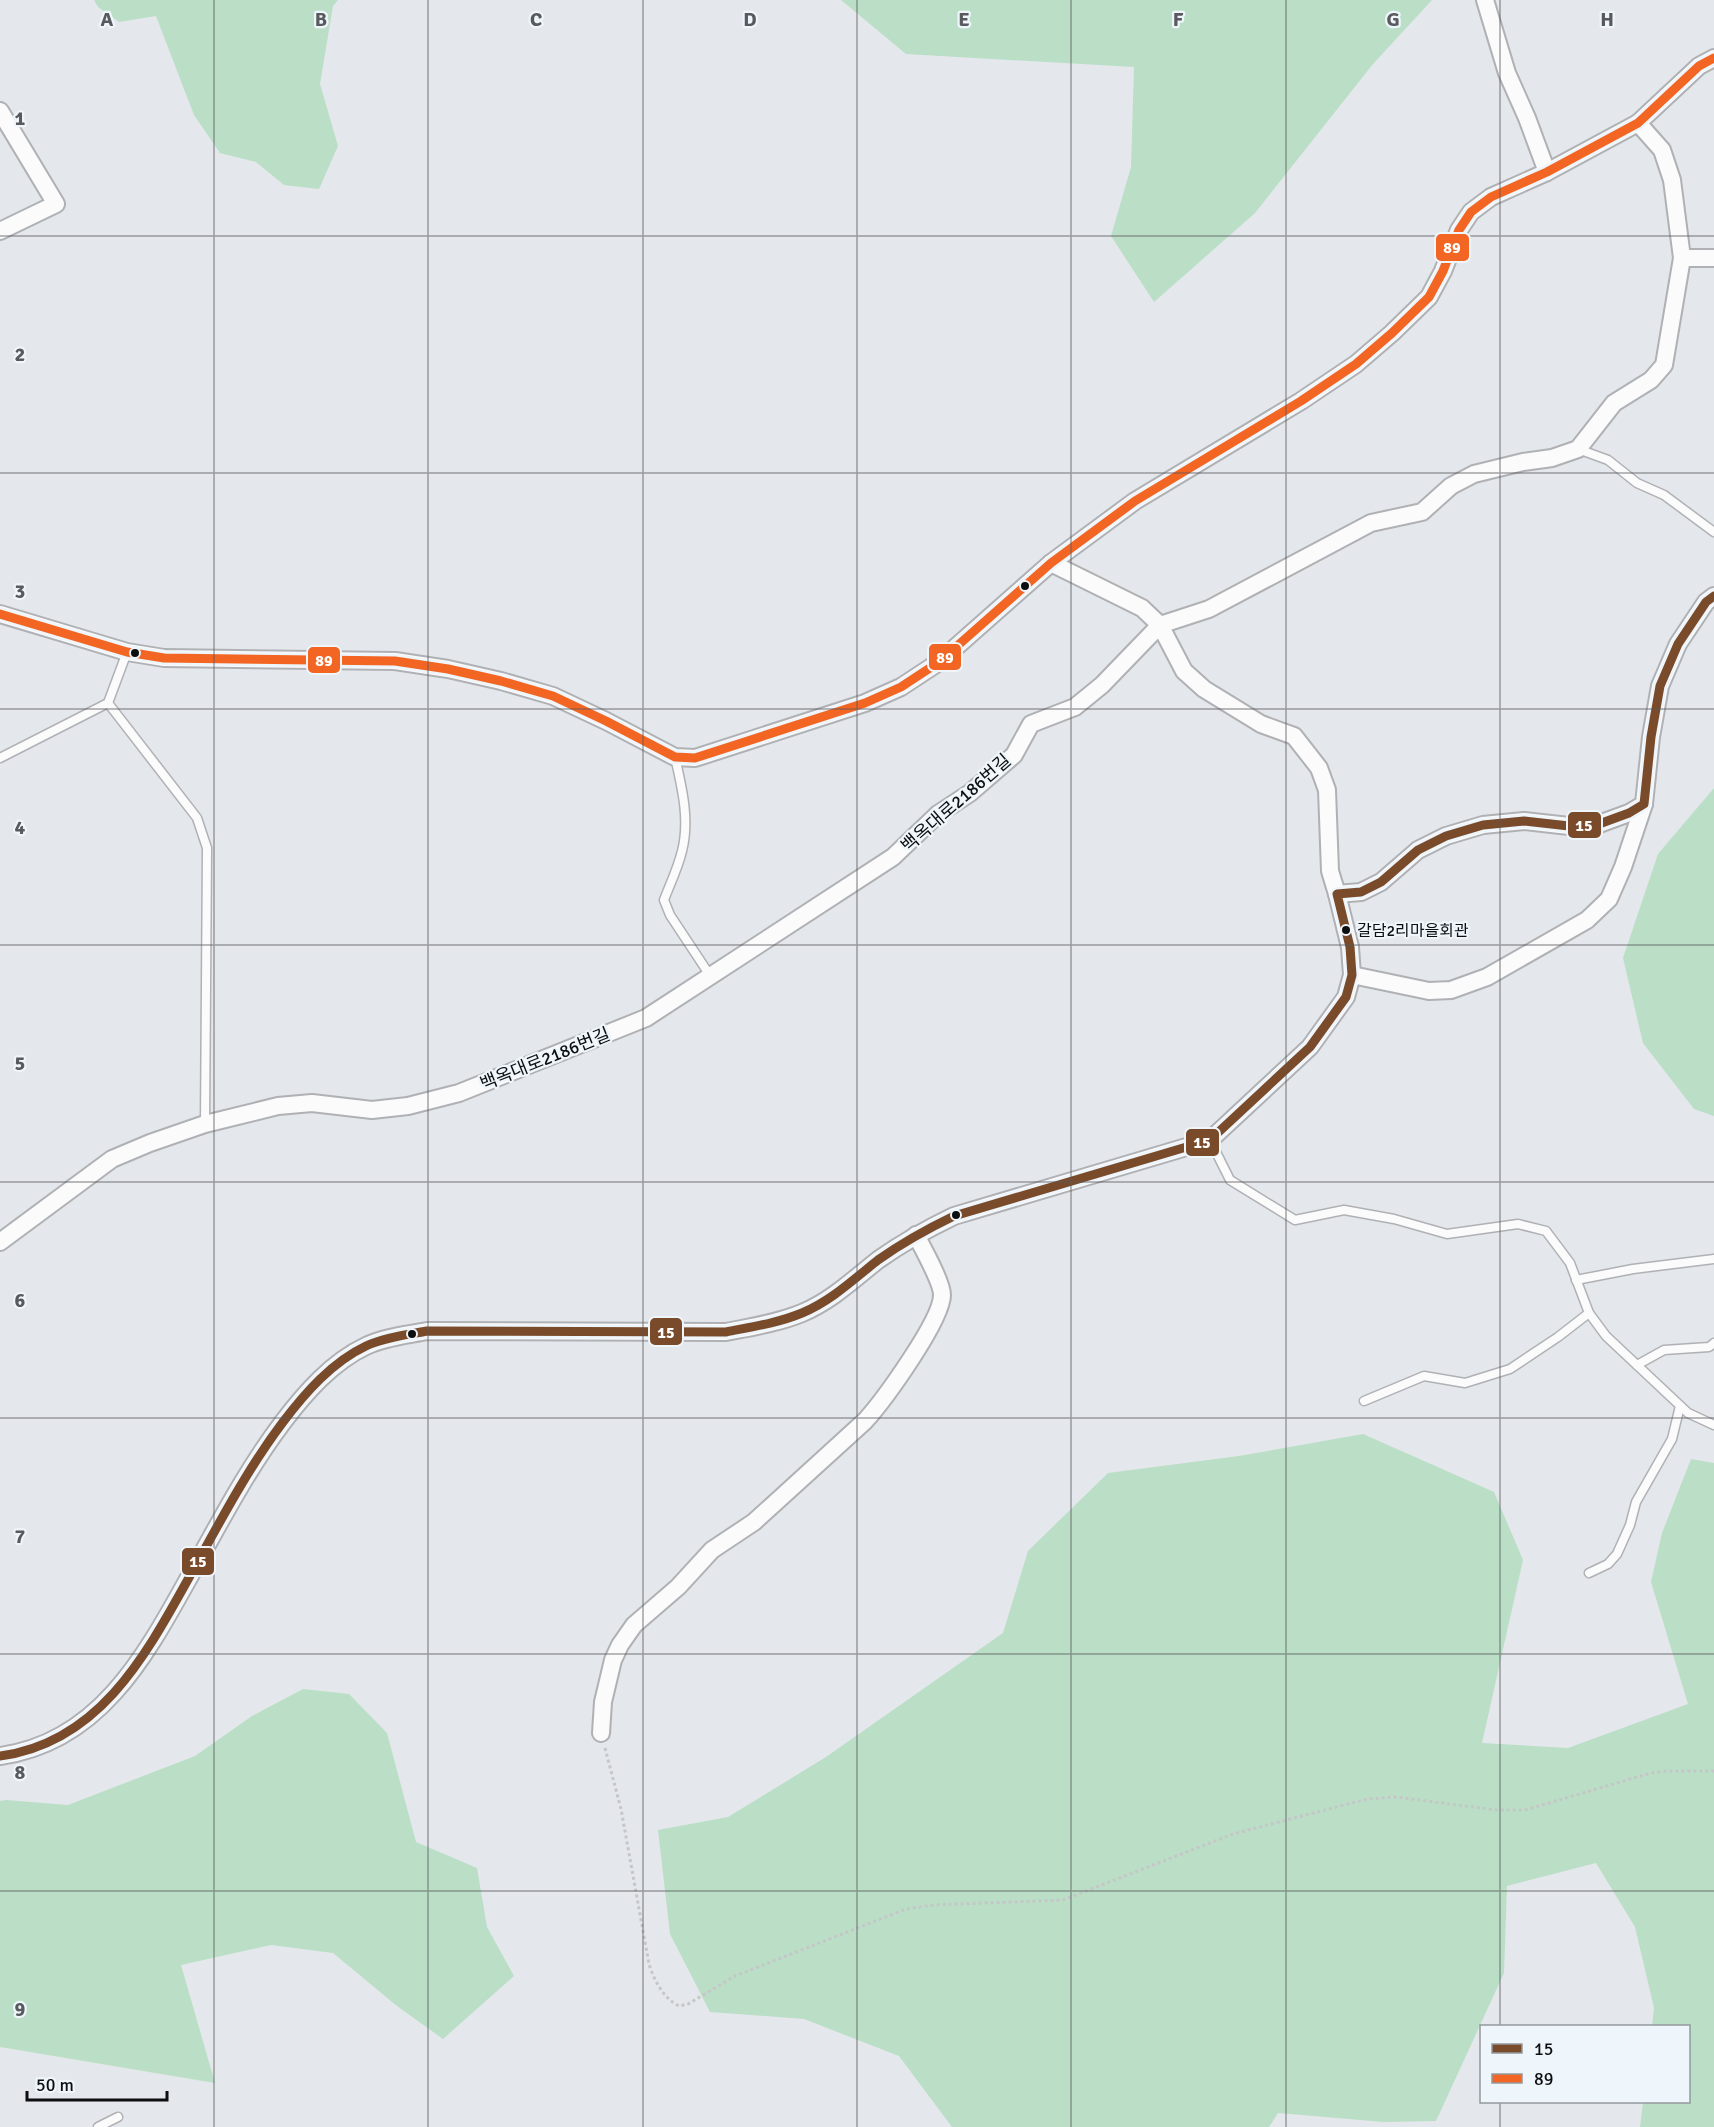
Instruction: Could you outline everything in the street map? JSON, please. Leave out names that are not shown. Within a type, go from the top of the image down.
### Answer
[{"type":"street","points":[[1485,0],[1506,73],[1531,127],[1546,172]]},
{"type":"street","points":[[0,614],[127,652],[164,658],[395,661],[448,669],[553,696],[675,757],[695,758],[865,703],[901,687],[939,662],[1051,563],[1135,501],[1301,401],[1356,364],[1429,297],[1443,271],[1459,230],[1471,212],[1491,197],[1546,172],[1638,123],[1699,66],[1714,58]]},
{"type":"street","points":[[0,111],[56,204],[0,231]]},
{"type":"street","points":[[1578,448],[1614,403],[1651,381],[1664,365],[1682,258],[1672,180],[1662,150],[1638,123]]},
{"type":"street","points":[[1682,258],[1714,258]]},
{"type":"street","name":"백옥대로2186번길","points":[[0,1242],[112,1159],[150,1143],[205,1124],[278,1106],[312,1103],[372,1110],[408,1106],[459,1093],[646,1018],[893,857],[938,814],[970,793],[1014,755],[1031,724],[1075,706],[1102,685],[1160,625],[1209,609],[1371,523],[1422,512],[1450,486],[1474,474],[1552,458],[1578,448]]},
{"type":"street","points":[[0,1756],[19,1754],[51,1743],[106,1703],[150,1647],[240,1486],[271,1438],[300,1399],[332,1369],[366,1346],[428,1331],[726,1332],[761,1326],[803,1312],[841,1290],[878,1260],[916,1235],[954,1216],[1210,1140],[1310,1047],[1346,997],[1352,975],[1350,946],[1330,871],[1327,790],[1319,768],[1294,736],[1261,724],[1204,689],[1184,671],[1160,625],[1142,608],[1051,563]]},
{"type":"street","points":[[1352,975],[1428,991],[1450,990],[1487,977],[1587,920],[1609,899],[1623,867],[1644,804],[1651,737],[1660,686],[1678,644],[1706,602],[1714,596]]},
{"type":"street","points":[[1337,894],[1360,892],[1381,882],[1418,850],[1446,836],[1483,825],[1524,821],[1569,826],[1599,824],[1629,813],[1644,804]]},
{"type":"street","points":[[601,1733],[603,1702],[613,1660],[634,1625],[678,1587],[712,1550],[754,1522],[865,1421],[882,1403],[938,1315],[942,1293],[916,1235]]},
{"type":"lane","points":[[1578,448],[1608,460],[1637,483],[1664,495],[1714,532]]},
{"type":"lane","points":[[0,758],[108,703],[127,652]]},
{"type":"lane","points":[[108,703],[197,818],[207,848],[205,1124]]},
{"type":"lane","points":[[675,757],[684,794],[685,821],[682,851],[663,900],[670,915],[711,977]]},
{"type":"lane","points":[[1210,1140],[1230,1180],[1295,1220],[1344,1210],[1394,1219],[1447,1234],[1518,1224],[1546,1231],[1570,1263],[1589,1313],[1606,1336],[1688,1413],[1714,1425]]},
{"type":"lane","points":[[1576,1280],[1633,1269],[1714,1259]]},
{"type":"lane","points":[[1364,1401],[1424,1376],[1465,1383],[1510,1369],[1589,1313]]},
{"type":"lane","points":[[1637,1365],[1664,1350],[1709,1347],[1714,1343]]},
{"type":"lane","points":[[1589,1573],[1608,1564],[1617,1554],[1630,1525],[1636,1502],[1672,1439],[1680,1406]]},
{"type":"lane","points":[[98,2127],[118,2116]]},
{"type":"path","points":[[601,1733],[621,1809],[653,1976],[666,1996],[679,2006],[688,2004],[735,1976],[906,1909],[934,1905],[1063,1900],[1233,1834],[1367,1799],[1395,1797],[1497,1810],[1525,1810],[1651,1773],[1714,1771]]},
{"type":"green space","points":[[94,0],[338,0],[333,6],[320,84],[338,146],[319,189],[284,185],[256,162],[220,153],[194,115],[156,16],[119,22],[98,7]]},
{"type":"green space","points":[[841,0],[1432,0],[1373,64],[1255,213],[1154,302],[1111,236],[1131,167],[1134,67],[906,54]]},
{"type":"green space","points":[[1714,788],[1714,1116],[1694,1109],[1643,1043],[1623,958],[1658,854]]},
{"type":"green space","points":[[1363,1434],[1494,1492],[1523,1560],[1482,1743],[1568,1748],[1688,1704],[1651,1582],[1662,1533],[1691,1459],[1714,1463],[1714,2127],[1640,2127],[1643,2103],[1690,2103],[1690,2025],[1652,2025],[1654,2008],[1635,1927],[1596,1863],[1507,1886],[1504,1973],[1436,2121],[1384,2122],[1278,2113],[1269,2127],[952,2127],[899,2056],[804,2019],[710,2012],[670,1934],[658,1830],[728,1817],[826,1757],[1003,1633],[1028,1551],[1108,1473],[1239,1456]]},
{"type":"green space","points":[[303,1689],[349,1694],[387,1733],[416,1842],[477,1868],[487,1927],[514,1976],[443,2039],[397,2006],[333,1953],[271,1945],[181,1965],[215,2083],[0,2047],[0,1801],[68,1805],[195,1756],[252,1716]]},
{"type":"transit line","name":"89","points":[[0,614],[127,652],[164,658],[395,661],[448,669],[553,696],[675,757],[695,758],[865,703],[901,687],[939,662],[1051,563],[1135,501],[1301,401],[1356,364],[1429,297],[1443,271],[1459,230],[1471,212],[1491,197],[1547,172],[1638,123],[1699,66],[1714,58]]},
{"type":"transit line","name":"15","points":[[0,1756],[36,1747],[68,1732],[96,1711],[120,1686],[161,1627],[237,1492],[283,1422],[320,1379],[342,1361],[366,1346],[388,1338],[427,1331],[726,1332],[774,1322],[813,1308],[887,1254],[915,1236],[954,1216],[1210,1140],[1310,1047],[1346,997],[1352,975],[1350,947],[1337,894],[1361,892],[1381,882],[1418,850],[1446,836],[1483,825],[1524,821],[1569,826],[1599,824],[1629,813],[1644,804],[1651,737],[1660,686],[1678,644],[1706,602],[1714,596]]},
{"type":"place","name":"갈담2리마을회관","points":[[1346,930]]}]
